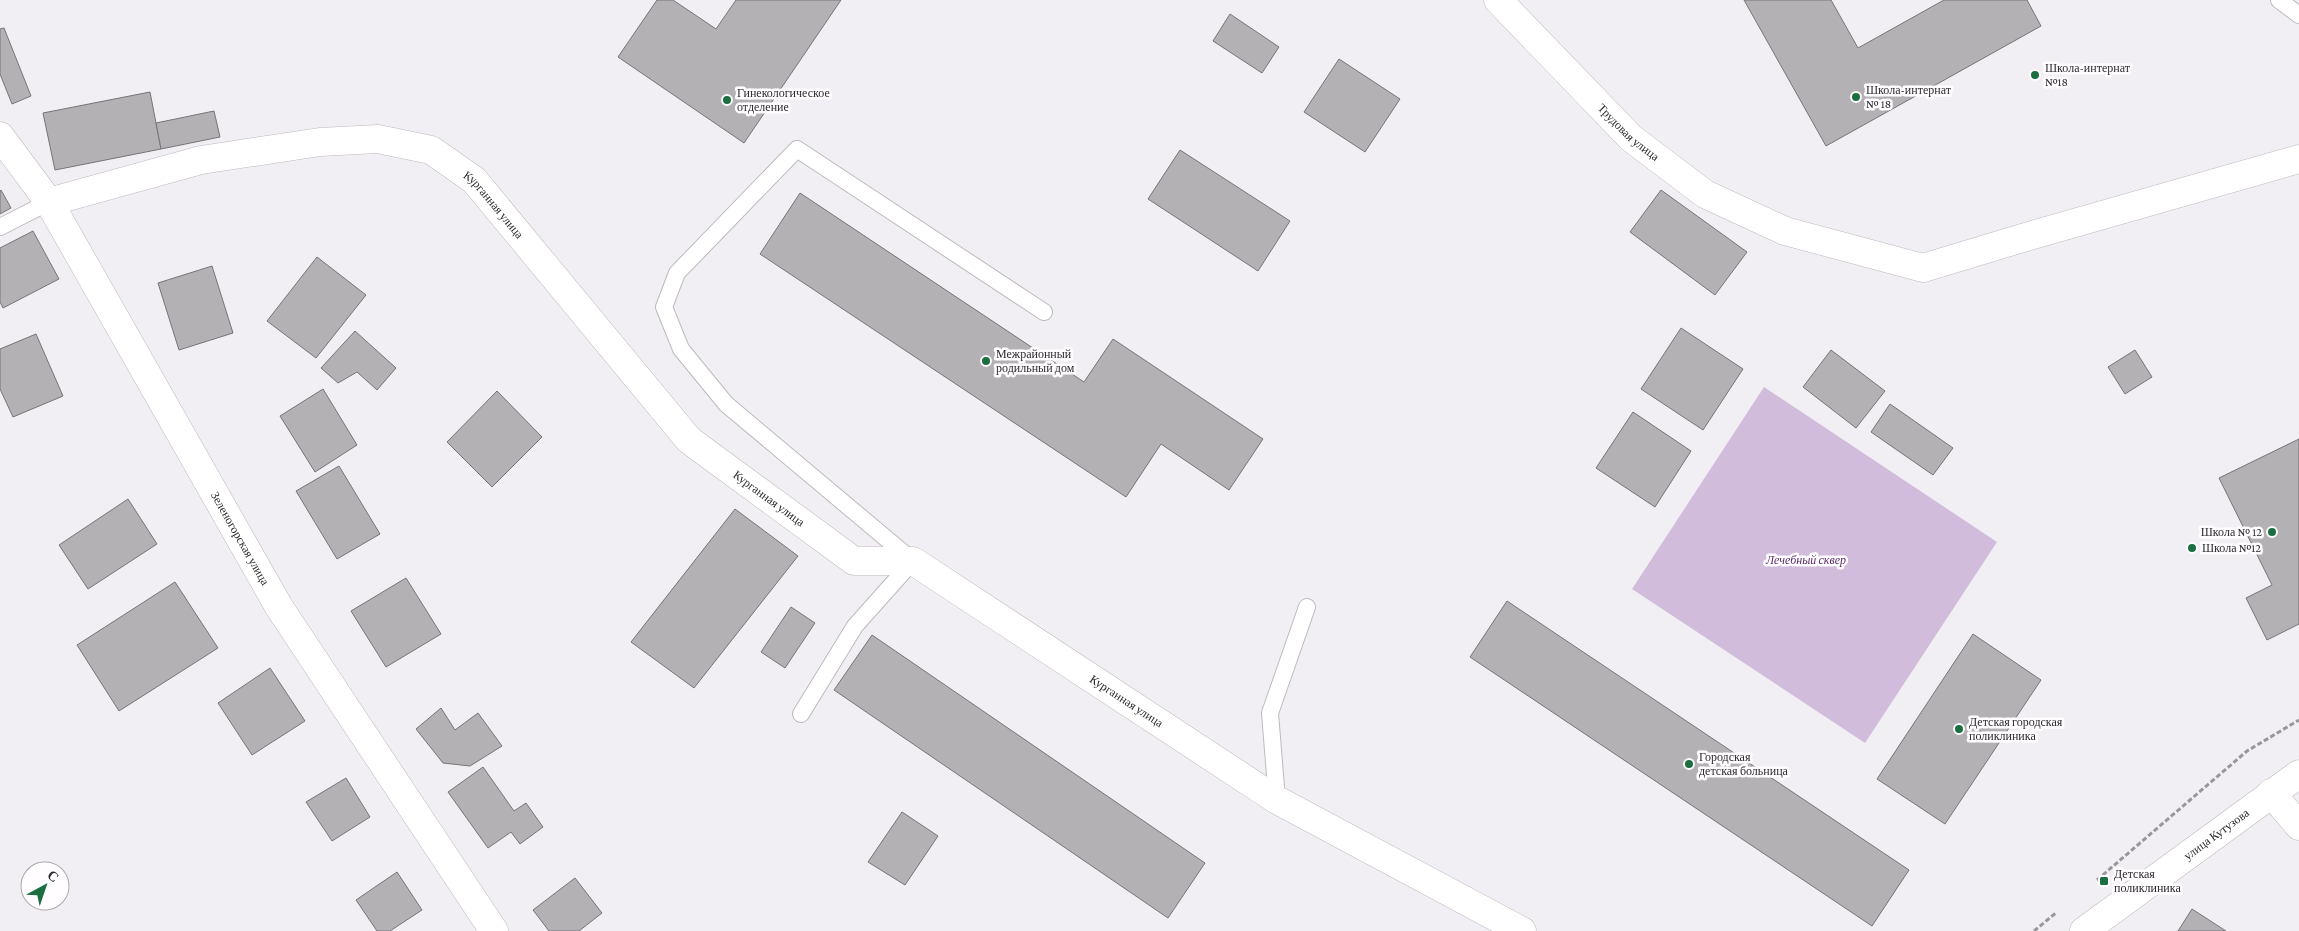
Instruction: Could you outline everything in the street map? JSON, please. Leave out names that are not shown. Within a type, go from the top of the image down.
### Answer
[{"type":"street","name":"Трудовая улица","points":[[1498,0],[1631,138],[1705,194],[1785,230],[1923,268],[2299,160]]},
{"type":"street","name":"Зеленогорская улица","points":[[0,136],[49,202],[279,607],[494,931]]},
{"type":"street","name":"Курганная улица","points":[[49,202],[201,160],[320,142],[378,139],[431,150],[474,180],[689,440],[854,561],[913,562],[1277,800],[1522,931]]},
{"type":"street","name":"улица Кутузова","points":[[2084,931],[2299,774]]},
{"type":"street","points":[[2271,793],[2299,826]]},
{"type":"lane","points":[[2279,0],[2299,15]]},
{"type":"lane","points":[[801,714],[855,626],[913,562],[726,404],[681,349],[664,307],[677,273],[796,149],[1044,312]]},
{"type":"lane","points":[[0,227],[49,202]]},
{"type":"lane","points":[[1277,800],[1270,713],[1307,607]]},
{"type":"path","points":[[2095,881],[2247,751],[2299,720]]},
{"type":"path","points":[[2034,931],[2065,906]]},
{"type":"green space","name":"Лечебный сквер","points":[[1764,387],[1997,542],[1865,743],[1632,589]]},
{"type":"building","name":"Гинекологическое отделение","points":[[657,0],[673,0],[716,29],[736,0],[841,0],[744,143],[618,57]]},
{"type":"building","name":"Школа-интернат № 18","points":[[1744,0],[1831,0],[1858,48],[1944,0],[2027,0],[2041,26],[1826,146]]},
{"type":"building","points":[[1230,14],[1279,47],[1262,73],[1213,41]]},
{"type":"building","points":[[4,28],[31,96],[12,104],[0,74],[0,29]]},
{"type":"building","points":[[1339,59],[1400,99],[1365,152],[1304,112]]},
{"type":"building","points":[[150,92],[161,149],[55,170],[43,113]]},
{"type":"building","points":[[214,111],[220,137],[161,149],[156,123]]},
{"type":"building","points":[[1180,150],[1290,221],[1258,271],[1148,199]]},
{"type":"building","points":[[1661,190],[1747,252],[1715,295],[1630,232]]},
{"type":"building","points":[[0,191],[11,208],[0,214]]},
{"type":"building","name":"Межрайонный родильный дом","points":[[800,193],[1084,382],[1113,339],[1263,439],[1229,490],[1161,444],[1126,497],[760,254]]},
{"type":"building","points":[[33,231],[59,279],[3,308],[0,302],[0,248]]},
{"type":"building","points":[[317,257],[366,295],[316,358],[267,321]]},
{"type":"building","points":[[212,266],[233,333],[179,350],[158,283]]},
{"type":"building","points":[[1681,328],[1743,369],[1703,430],[1641,389]]},
{"type":"building","points":[[355,331],[396,368],[377,390],[357,372],[338,383],[321,368]]},
{"type":"building","points":[[36,334],[63,396],[13,417],[0,389],[0,349]]},
{"type":"building","points":[[1831,350],[1885,391],[1856,428],[1803,387]]},
{"type":"building","points":[[2135,350],[2152,377],[2125,394],[2108,367]]},
{"type":"building","points":[[323,389],[357,445],[315,472],[280,416]]},
{"type":"building","points":[[497,391],[542,437],[492,487],[447,442]]},
{"type":"building","points":[[1890,404],[1953,448],[1933,475],[1871,432]]},
{"type":"building","points":[[1633,412],[1691,451],[1655,507],[1596,468]]},
{"type":"building","name":"Школа № 12","points":[[2299,439],[2299,624],[2267,640],[2246,598],[2272,585],[2219,478]]},
{"type":"building","points":[[339,466],[380,534],[337,559],[296,491]]},
{"type":"building","points":[[128,499],[157,544],[88,589],[59,545]]},
{"type":"building","points":[[735,509],[798,556],[694,688],[631,642]]},
{"type":"building","points":[[406,578],[441,634],[386,667],[351,611]]},
{"type":"building","points":[[175,582],[218,648],[119,711],[77,645]]},
{"type":"building","name":"Городская детская больница","points":[[1507,601],[1909,870],[1872,926],[1470,657]]},
{"type":"building","points":[[791,607],[815,623],[785,668],[761,652]]},
{"type":"building","name":"Детская городская поликлиника","points":[[1973,634],[2041,680],[1945,824],[1877,779]]},
{"type":"building","points":[[872,635],[1205,863],[1168,918],[834,690]]},
{"type":"building","points":[[270,668],[305,721],[252,755],[218,703]]},
{"type":"building","points":[[441,708],[455,730],[478,713],[502,746],[470,766],[443,763],[416,729]]},
{"type":"building","points":[[483,767],[514,811],[526,803],[543,827],[520,844],[511,832],[488,848],[448,792]]},
{"type":"building","points":[[346,778],[370,817],[332,841],[306,802]]},
{"type":"building","points":[[902,812],[938,836],[905,885],[868,862]]},
{"type":"building","points":[[397,872],[422,910],[390,931],[377,931],[356,900]]},
{"type":"building","points":[[575,878],[602,913],[579,931],[549,931],[533,910]]},
{"type":"building","points":[[2192,909],[2226,931],[2178,931]]},
{"type":"place","name":"Школа-интернат №18","points":[[2035,75]]},
{"type":"place","name":"Школа-интернат № 18","points":[[1856,97]]},
{"type":"place","name":"Гинекологическое отделение","points":[[727,100]]},
{"type":"place","name":"Межрайонный родильный дом","points":[[986,361]]},
{"type":"place","name":"Школа № 12","points":[[2272,532]]},
{"type":"place","name":"Школа №12","points":[[2192,548]]},
{"type":"place","name":"Детская городская поликлиника","points":[[1959,729]]},
{"type":"place","name":"Городская детская больница","points":[[1689,764]]},
{"type":"place","name":"Детская поликлиника","points":[[2104,881]]}]
